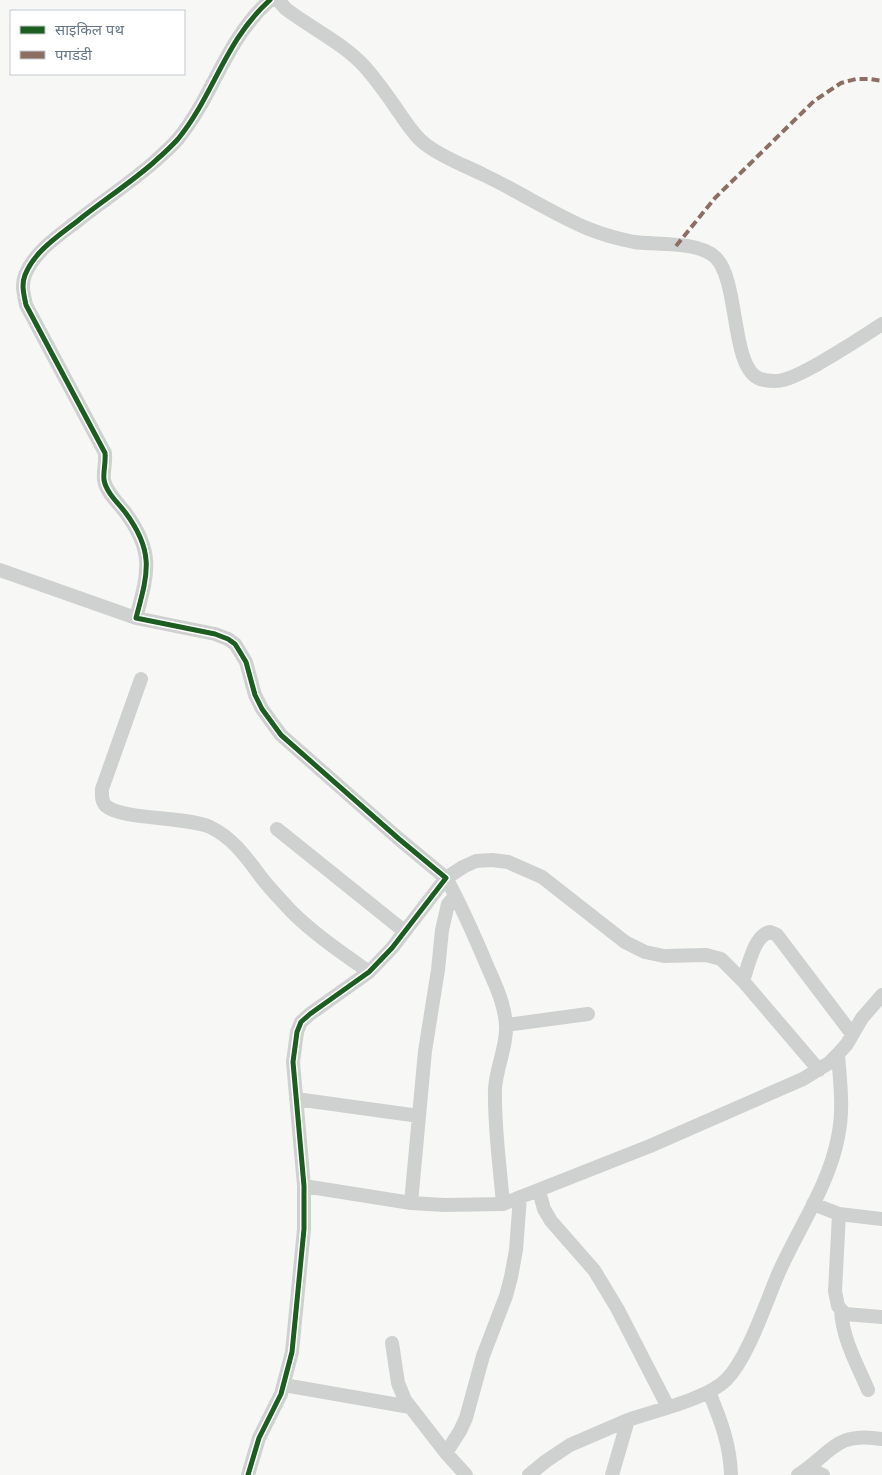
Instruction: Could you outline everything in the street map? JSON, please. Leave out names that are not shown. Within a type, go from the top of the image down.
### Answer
[{"type":"street","points":[[136,618],[146,581],[148,564],[141,537],[127,514],[107,488],[104,480],[106,463],[99,440],[26,305],[23,292],[24,278],[34,258],[44,247],[151,165],[179,138],[211,86],[235,40],[248,22],[270,0]]},
{"type":"street","points":[[278,0],[286,9],[348,51],[363,65],[382,87],[413,131],[424,143],[437,152],[484,174],[591,230],[636,242],[692,248],[714,256],[725,272],[740,345],[746,364],[751,373],[758,378],[770,381],[783,380],[802,373],[882,324]]},
{"type":"street","points":[[0,570],[136,618],[215,634],[228,639],[235,644],[246,662],[255,695],[262,709],[281,735],[399,840],[446,878],[499,992],[506,1025],[506,1038],[495,1089],[503,1204]]},
{"type":"street","points":[[141,679],[102,789],[102,799],[106,806],[123,813],[192,822],[208,826],[219,832],[232,841],[279,898],[315,933],[369,972]]},
{"type":"street","points":[[277,829],[404,931]]},
{"type":"street","points":[[248,1475],[259,1438],[281,1394],[293,1342],[304,1229],[304,1186],[294,1062],[297,1032],[301,1022],[317,1008],[369,972],[392,948],[446,878],[476,861],[508,862],[542,877],[625,942],[645,952],[664,956],[706,955],[720,959],[743,981],[818,1070]]},
{"type":"street","points":[[411,1203],[425,1051],[445,914],[448,904],[456,896]]},
{"type":"street","points":[[743,981],[758,941],[766,933],[774,932],[852,1034]]},
{"type":"street","points":[[304,1186],[411,1203],[444,1205],[503,1204],[650,1146],[803,1079],[838,1054],[862,1018],[882,995]]},
{"type":"street","points":[[506,1025],[588,1014]]},
{"type":"street","points":[[529,1475],[570,1444],[628,1420],[709,1392],[725,1380],[737,1366],[831,1164],[842,1118],[838,1054]]},
{"type":"street","points":[[296,1099],[419,1116]]},
{"type":"street","points":[[539,1190],[544,1209],[551,1221],[589,1264],[613,1301],[668,1407]]},
{"type":"street","points":[[446,1453],[466,1418],[483,1356],[506,1296],[516,1250],[520,1197]]},
{"type":"street","points":[[813,1204],[838,1214],[882,1219]]},
{"type":"street","points":[[838,1214],[835,1291],[841,1311],[845,1336],[868,1390]]},
{"type":"street","points":[[841,1311],[851,1315],[882,1317]]},
{"type":"street","points":[[392,1344],[398,1382],[405,1400],[446,1453],[466,1475]]},
{"type":"street","points":[[284,1385],[410,1407]]},
{"type":"street","points":[[709,1392],[723,1426],[730,1453],[731,1475]]},
{"type":"street","points":[[612,1475],[628,1420]]},
{"type":"street","points":[[803,1471],[833,1447],[849,1438],[866,1436],[882,1439]]},
{"type":"street","points":[[803,1471],[823,1475]]},
{"type":"marked path","points":[[676,246],[715,198],[814,101],[841,83],[856,79],[882,81]]},
{"type":"cycle path","points":[[248,1475],[259,1438],[281,1394],[292,1352],[304,1229],[304,1186],[293,1062],[297,1032],[301,1022],[310,1014],[369,972],[392,948],[446,878],[281,735],[262,709],[255,695],[246,662],[235,644],[215,634],[136,618],[146,575],[145,551],[141,539],[135,526],[107,489],[104,480],[105,453],[26,305],[23,286],[29,266],[49,244],[144,170],[178,139],[201,104],[242,32],[270,0]]}]
